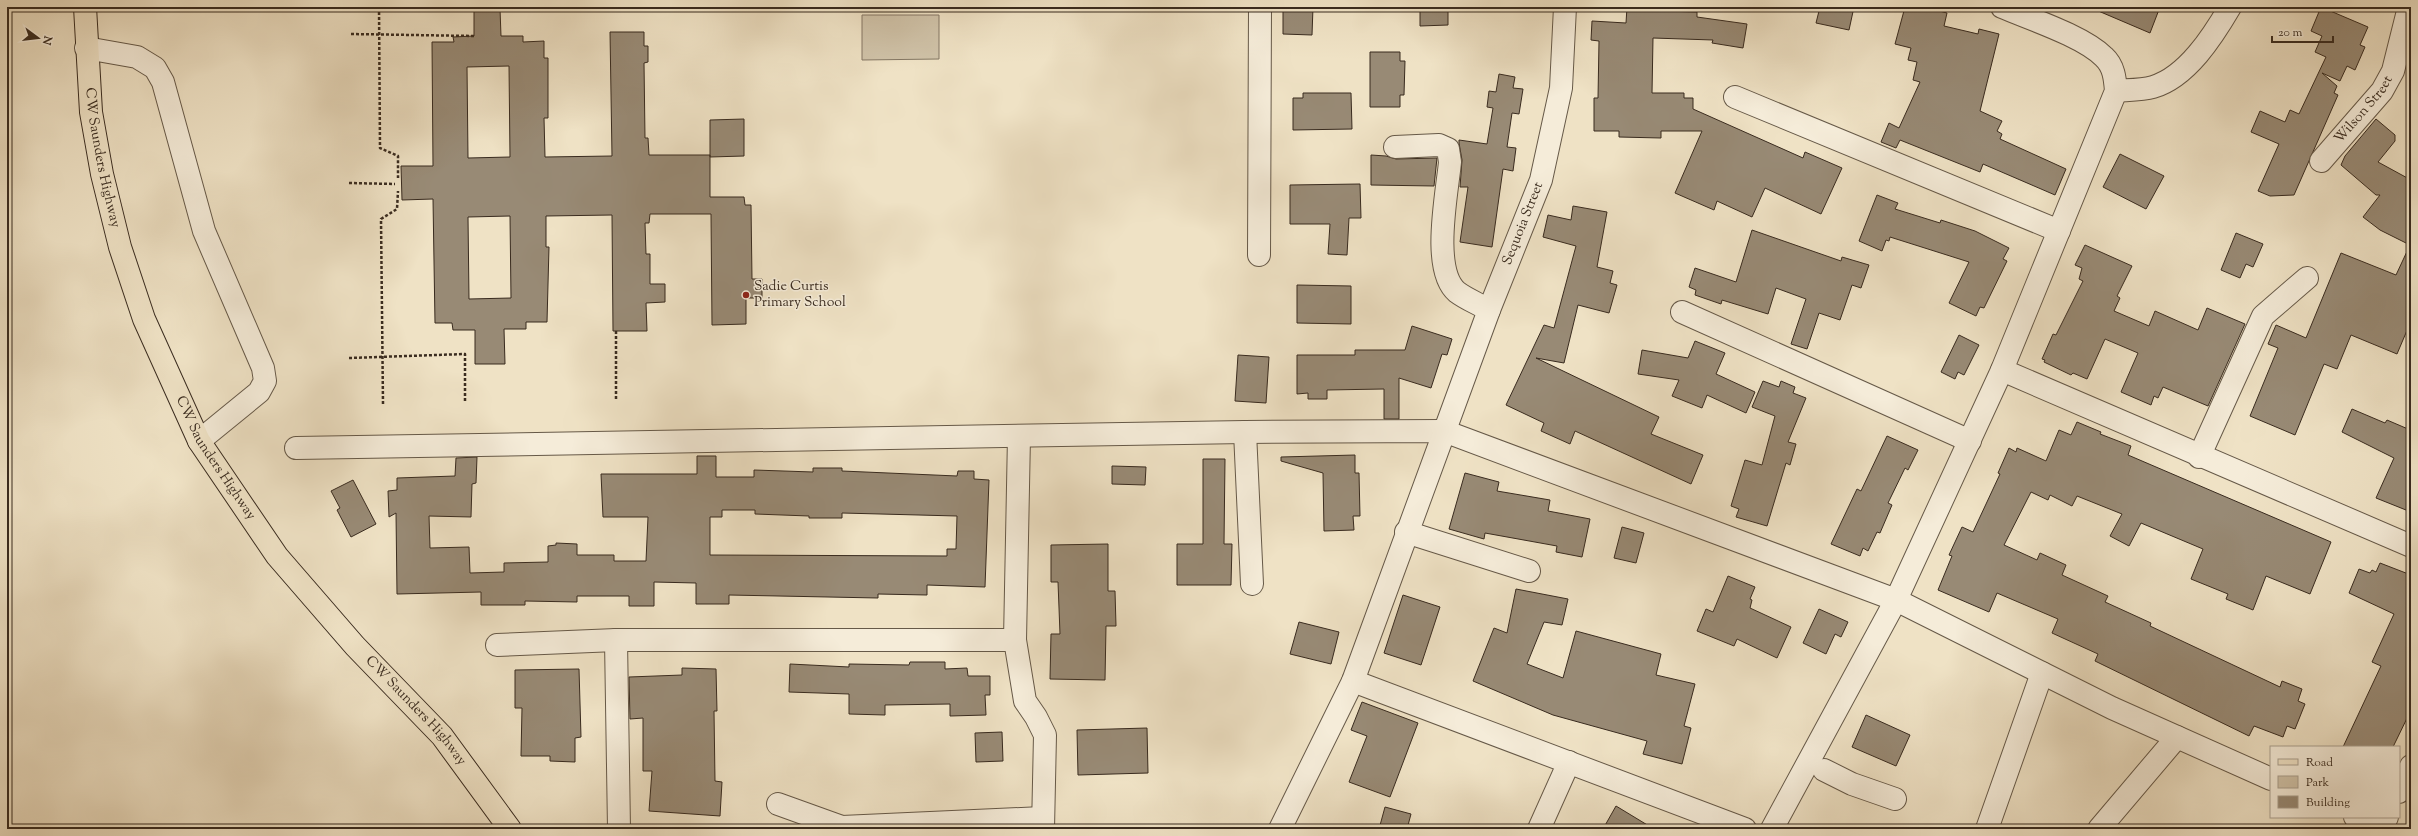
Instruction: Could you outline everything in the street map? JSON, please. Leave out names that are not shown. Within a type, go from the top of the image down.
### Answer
[{"type":"main road","name":"CW Saunders Highway","points":[[85,7],[86,48],[94,128],[102,174],[120,247],[144,319],[200,441],[277,556],[355,646],[442,736],[510,829]]},
{"type":"street","points":[[1259,255],[1260,7]]},
{"type":"street","name":"Sequoia Street","points":[[1280,829],[1353,681],[1406,532],[1489,310],[1541,180],[1562,88],[1565,7]]},
{"type":"street","points":[[1772,829],[1896,600],[2002,370],[2116,91],[2115,74],[2105,58],[2089,45],[2002,7]]},
{"type":"street","points":[[2116,91],[2153,87],[2183,70],[2211,39],[2230,7]]},
{"type":"street","name":"Wilson Street","points":[[2321,161],[2382,91],[2393,71],[2409,7]]},
{"type":"street","points":[[86,48],[137,57],[154,68],[163,82],[204,231],[263,368],[265,381],[259,392],[200,441]]},
{"type":"street","points":[[1735,97],[2059,231]]},
{"type":"street","points":[[1395,147],[1439,145],[1448,148],[1450,162],[1442,250],[1446,278],[1457,292],[1489,310]]},
{"type":"street","points":[[2199,456],[2263,316],[2307,278]]},
{"type":"street","points":[[1682,312],[1970,441]]},
{"type":"street","points":[[2002,370],[2411,546]]},
{"type":"street","points":[[296,448],[1245,432],[1444,431],[1896,600],[2042,673],[2177,737],[2270,779]]},
{"type":"street","points":[[1245,432],[1252,584]]},
{"type":"street","points":[[778,804],[842,827],[1042,823],[1045,735],[1036,717],[1025,701],[1015,640],[1019,436]]},
{"type":"street","points":[[1406,532],[1529,571]]},
{"type":"street","points":[[497,645],[616,640],[1015,640]]},
{"type":"street","points":[[616,640],[619,829]]},
{"type":"street","points":[[1986,829],[2042,673]]},
{"type":"street","points":[[1353,681],[1745,829]]},
{"type":"street","points":[[2099,829],[2177,737]]},
{"type":"street","points":[[1539,829],[1569,762]]},
{"type":"street","points":[[2400,790],[2411,766]]},
{"type":"street","points":[[1824,770],[1852,784],[1895,798]]},
{"type":"street","points":[[2354,821],[2382,829],[2387,818]]},
{"type":"path","points":[[379,7],[380,148],[398,156],[398,178]]},
{"type":"path","points":[[351,34],[474,36]]},
{"type":"path","points":[[349,183],[394,184]]},
{"type":"path","points":[[383,404],[381,219],[397,209],[398,191]]},
{"type":"path","points":[[616,331],[616,401]]},
{"type":"path","points":[[349,358],[466,354],[465,403]]},
{"type":"green space","points":[[862,15],[939,15],[939,59],[862,60]]},
{"type":"building","points":[[1283,7],[1313,7],[1312,35],[1283,34]]},
{"type":"building","points":[[1420,7],[1448,7],[1448,25],[1420,26]]},
{"type":"building","points":[[1627,7],[1663,7],[1662,11],[1697,12],[1697,17],[1747,24],[1743,48],[1712,43],[1713,40],[1653,38],[1652,93],[1684,93],[1684,98],[1693,98],[1693,109],[1803,158],[1805,152],[1842,168],[1821,214],[1765,188],[1752,217],[1717,201],[1714,210],[1675,193],[1702,131],[1661,131],[1661,138],[1619,137],[1619,131],[1594,131],[1594,98],[1598,98],[1599,41],[1591,40],[1592,21],[1626,23]]},
{"type":"building","points":[[1820,7],[1854,7],[1849,30],[1816,23]]},
{"type":"building","points":[[1905,7],[1924,7],[1947,13],[1944,26],[1978,34],[1979,29],[1999,34],[1980,111],[2002,121],[1997,131],[2002,134],[2000,139],[2066,169],[2055,195],[1983,164],[1980,172],[1900,140],[1896,148],[1881,142],[1889,123],[1899,128],[1920,82],[1913,80],[1917,62],[1908,60],[1911,48],[1895,44]]},
{"type":"building","points":[[2089,7],[2160,7],[2150,33]]},
{"type":"building","points":[[2321,7],[2368,27],[2360,45],[2365,47],[2355,70],[2347,66],[2340,81],[2322,73],[2337,86],[2334,93],[2338,95],[2294,195],[2270,196],[2258,191],[2279,144],[2251,132],[2260,111],[2285,122],[2290,110],[2299,114],[2326,57],[2315,52],[2322,36],[2311,31]]},
{"type":"building","points":[[474,9],[500,9],[501,36],[523,36],[523,42],[544,41],[544,58],[548,58],[548,118],[544,118],[545,157],[612,156],[610,32],[644,32],[644,46],[648,46],[648,62],[644,63],[645,138],[648,138],[649,155],[710,155],[710,197],[744,197],[745,205],[751,205],[752,279],[762,279],[762,298],[746,298],[746,324],[712,325],[711,214],[650,214],[649,223],[645,223],[646,254],[650,254],[650,284],[665,284],[665,302],[646,303],[647,331],[613,331],[612,215],[546,216],[546,247],[549,247],[547,322],[526,322],[526,329],[504,329],[505,364],[475,364],[475,330],[453,330],[452,323],[435,323],[433,199],[402,200],[401,166],[433,166],[432,42],[454,42],[453,37],[474,36]],"holes":[[[509,66],[510,157],[468,158],[467,67]],[[510,216],[511,298],[469,299],[468,217]]]},
{"type":"building","points":[[1370,52],[1400,52],[1400,61],[1405,61],[1404,95],[1400,95],[1400,107],[1370,107]]},
{"type":"building","points":[[1499,74],[1515,77],[1513,88],[1523,89],[1519,114],[1512,113],[1507,147],[1516,148],[1513,171],[1503,169],[1492,247],[1460,242],[1468,187],[1460,187],[1462,160],[1459,140],[1487,144],[1493,108],[1487,107],[1489,91],[1496,92]]},
{"type":"building","points":[[1303,93],[1351,93],[1352,129],[1293,130],[1293,98],[1303,98]]},
{"type":"building","points":[[744,119],[744,156],[710,157],[710,120]]},
{"type":"building","points":[[2376,119],[2395,135],[2395,141],[2378,162],[2411,180],[2411,321],[2397,354],[2351,335],[2337,369],[2324,364],[2295,435],[2250,416],[2278,348],[2268,344],[2276,325],[2306,338],[2341,253],[2396,275],[2410,245],[2380,230],[2363,217],[2380,195],[2376,195],[2341,165],[2345,156]]},
{"type":"building","points":[[2120,154],[2164,176],[2146,209],[2103,187]]},
{"type":"building","points":[[1371,155],[1386,156],[1396,159],[1437,158],[1434,186],[1371,185]]},
{"type":"building","points":[[1360,184],[1361,218],[1349,218],[1347,255],[1328,254],[1330,224],[1290,224],[1290,185]]},
{"type":"building","points":[[1877,195],[1898,203],[1895,209],[1940,223],[1941,220],[1975,231],[2009,248],[2003,259],[2007,261],[1984,308],[1980,307],[1976,316],[1949,303],[1969,262],[1890,237],[1889,241],[1886,240],[1882,251],[1859,241]]},
{"type":"building","points":[[1573,206],[1607,212],[1597,267],[1613,271],[1610,283],[1617,285],[1609,313],[1578,305],[1564,363],[1536,358],[1659,417],[1651,434],[1703,455],[1691,484],[1575,431],[1570,444],[1541,431],[1544,423],[1506,405],[1544,325],[1554,328],[1576,246],[1543,237],[1548,215],[1571,220]]},
{"type":"building","points":[[1752,230],[1841,261],[1842,257],[1869,265],[1861,288],[1852,285],[1840,320],[1819,313],[1807,349],[1791,344],[1806,299],[1776,288],[1768,314],[1722,300],[1721,304],[1695,295],[1696,290],[1689,287],[1695,268],[1736,282]]},
{"type":"building","points":[[2236,233],[2263,244],[2253,267],[2246,264],[2240,278],[2221,270]]},
{"type":"building","points":[[2085,245],[2132,266],[2117,296],[2120,298],[2114,311],[2149,326],[2155,311],[2198,330],[2207,308],[2245,324],[2208,406],[2163,387],[2158,398],[2154,396],[2151,405],[2121,392],[2138,353],[2105,339],[2087,379],[2073,373],[2071,375],[2044,362],[2045,360],[2042,359],[2053,334],[2056,335],[2083,281],[2079,279],[2082,268],[2075,265]]},
{"type":"building","points":[[1297,285],[1351,286],[1351,324],[1297,323]]},
{"type":"building","points":[[1412,326],[1452,339],[1447,355],[1442,354],[1431,388],[1399,378],[1399,419],[1384,419],[1384,389],[1327,390],[1327,399],[1308,399],[1308,393],[1297,394],[1297,355],[1355,355],[1355,350],[1405,350]]},
{"type":"building","points":[[1959,335],[1979,345],[1964,375],[1958,372],[1955,379],[1941,372]]},
{"type":"building","points":[[1695,341],[1725,353],[1716,374],[1755,392],[1746,413],[1707,395],[1702,408],[1672,396],[1679,380],[1638,374],[1642,350],[1688,358]]},
{"type":"building","points":[[1238,355],[1269,357],[1266,403],[1235,401]]},
{"type":"building","points":[[1763,381],[1779,387],[1781,381],[1795,387],[1793,393],[1806,398],[1788,442],[1796,444],[1790,465],[1786,463],[1767,526],[1736,517],[1739,509],[1731,506],[1745,460],[1762,465],[1775,416],[1752,407]]},
{"type":"building","points":[[2352,409],[2385,423],[2387,420],[2408,429],[2411,422],[2411,512],[2376,498],[2394,458],[2342,432]]},
{"type":"building","points":[[2077,422],[2101,432],[2100,434],[2131,446],[2128,455],[2331,542],[2310,594],[2266,576],[2253,610],[2226,599],[2228,594],[2191,579],[2203,549],[2141,523],[2129,546],[2110,536],[2122,514],[2077,496],[2072,506],[2050,495],[2048,500],[2031,492],[2004,545],[2037,560],[2040,553],[2066,565],[2062,575],[2108,596],[2105,602],[2151,623],[2150,626],[2280,687],[2282,681],[2302,689],[2298,701],[2305,704],[2295,729],[2287,726],[2283,737],[2254,726],[2249,736],[2095,661],[2098,654],[2052,633],[2058,619],[1997,593],[1989,612],[1938,590],[1952,556],[1949,555],[1962,527],[1973,532],[2000,474],[1998,473],[2009,448],[2016,452],[2017,448],[2046,461],[2059,430],[2071,435]]},
{"type":"building","points":[[1887,436],[1918,450],[1908,470],[1905,468],[1888,503],[1892,505],[1880,533],[1877,532],[1868,551],[1863,548],[1860,556],[1831,544],[1857,489],[1861,491]]},
{"type":"building","points":[[1355,455],[1355,473],[1359,473],[1360,516],[1353,516],[1354,530],[1324,531],[1323,473],[1281,461],[1281,457]]},
{"type":"building","points":[[697,456],[716,456],[716,477],[754,477],[754,470],[813,472],[813,468],[842,468],[842,471],[957,476],[958,471],[974,471],[974,479],[989,480],[985,587],[927,585],[927,595],[878,594],[878,598],[729,595],[729,604],[696,604],[696,583],[654,582],[654,606],[629,606],[629,596],[577,596],[577,602],[525,601],[525,605],[481,605],[481,592],[397,594],[396,513],[389,517],[388,491],[397,490],[397,478],[455,476],[456,458],[477,457],[476,483],[472,484],[471,517],[429,516],[430,548],[469,547],[470,573],[504,572],[504,563],[548,562],[548,546],[556,545],[556,543],[577,544],[577,555],[614,555],[614,561],[646,561],[648,517],[603,517],[601,474],[697,474]],"holes":[[[722,510],[755,510],[755,514],[809,516],[809,518],[842,518],[842,513],[957,516],[956,549],[947,549],[947,556],[710,555],[710,517],[722,517]]]},
{"type":"building","points":[[1203,459],[1225,459],[1224,544],[1232,544],[1231,585],[1177,585],[1177,544],[1203,544]]},
{"type":"building","points":[[1112,466],[1146,467],[1145,485],[1112,484]]},
{"type":"building","points":[[1465,473],[1499,482],[1497,491],[1550,500],[1548,511],[1590,519],[1582,557],[1556,552],[1557,546],[1485,533],[1484,539],[1449,529]]},
{"type":"building","points":[[353,480],[376,524],[351,537],[337,510],[340,508],[331,491]]},
{"type":"building","points":[[1622,527],[1644,533],[1636,563],[1614,558]]},
{"type":"building","points":[[1108,544],[1108,591],[1115,591],[1116,626],[1106,626],[1105,680],[1050,679],[1051,634],[1060,634],[1058,582],[1051,582],[1051,545]]},
{"type":"building","points":[[2380,563],[2411,575],[2411,710],[2393,746],[2343,746],[2381,666],[2372,662],[2394,614],[2349,593],[2359,569],[2370,573],[2372,570],[2376,572]]},
{"type":"building","points":[[1728,576],[1755,587],[1750,599],[1752,600],[1750,608],[1791,627],[1777,658],[1737,639],[1734,646],[1697,631],[1706,609],[1713,612]]},
{"type":"building","points":[[1516,589],[1568,599],[1562,625],[1544,622],[1527,664],[1563,678],[1576,631],[1661,654],[1656,675],[1695,684],[1684,726],[1691,728],[1682,764],[1643,754],[1647,741],[1553,715],[1473,681],[1494,628],[1507,633]]},
{"type":"building","points":[[1403,595],[1440,607],[1421,665],[1384,653]]},
{"type":"building","points":[[1819,609],[1848,622],[1841,637],[1835,634],[1826,654],[1803,643]]},
{"type":"building","points":[[1299,622],[1339,632],[1331,664],[1290,654]]},
{"type":"building","points":[[910,662],[945,662],[945,669],[967,668],[968,676],[990,676],[990,695],[985,695],[986,715],[950,716],[950,704],[885,705],[885,715],[849,714],[849,694],[789,692],[790,664],[849,667],[849,664],[909,665]]},
{"type":"building","points":[[682,668],[716,669],[717,711],[714,711],[715,781],[722,782],[720,816],[649,811],[652,771],[643,771],[643,718],[630,719],[629,677],[682,675]]},
{"type":"building","points":[[579,669],[581,737],[575,738],[575,762],[550,761],[550,756],[521,756],[522,708],[515,708],[515,670]]},
{"type":"building","points":[[1362,702],[1418,723],[1390,797],[1349,782],[1367,736],[1351,730]]},
{"type":"building","points":[[1866,715],[1910,735],[1896,766],[1852,747]]},
{"type":"building","points":[[1147,728],[1148,773],[1078,775],[1077,730]]},
{"type":"building","points":[[1002,732],[1003,761],[976,762],[975,733]]},
{"type":"building","points":[[1616,806],[1654,829],[1603,829]]},
{"type":"building","points":[[1385,807],[1411,814],[1407,829],[1379,829]]},
{"type":"place","name":"Sadie Curtis Primary School","points":[[746,295]]}]
